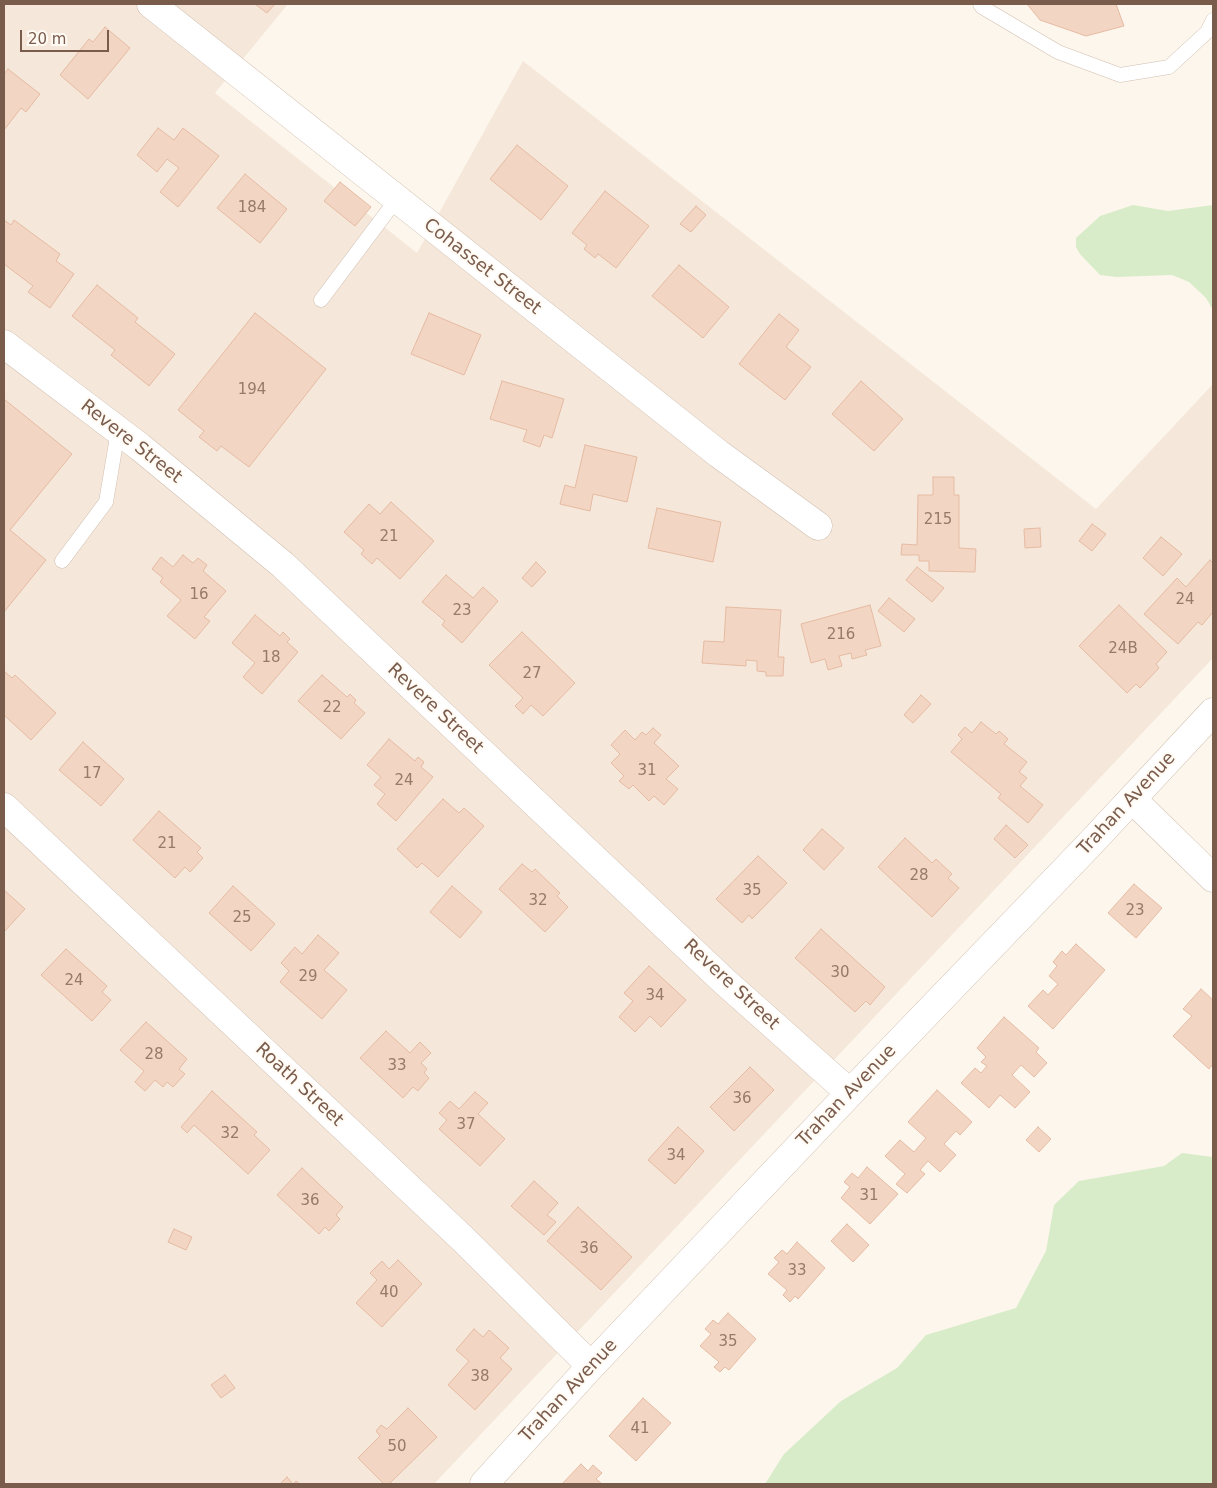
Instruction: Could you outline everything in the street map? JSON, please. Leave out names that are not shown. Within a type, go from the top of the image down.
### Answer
[{"type":"street","name":"Cohasset Street","points":[[151,4],[719,454],[818,526]]},
{"type":"street","name":"Revere Street","points":[[4,344],[118,431],[283,565],[725,982],[850,1093]]},
{"type":"street","name":"Trahan Avenue","points":[[484,1484],[591,1366],[1213,712]]},
{"type":"street","points":[[1132,799],[1213,878]]},
{"type":"street","name":"Roath Street","points":[[4,807],[462,1238],[591,1366]]},
{"type":"lane","points":[[980,4],[982,8],[1058,52],[1120,75],[1169,67],[1207,32],[1213,20]]},
{"type":"lane","points":[[321,300],[396,200]]},
{"type":"lane","points":[[62,561],[106,502],[118,431]]},
{"type":"shaded area","points":[[4,4],[288,4],[215,93],[417,253],[523,61],[1096,509],[1213,384],[1213,658],[434,1484],[4,1484]]},
{"type":"green space","points":[[1133,205],[1168,211],[1213,205],[1213,310],[1206,298],[1189,282],[1172,275],[1117,277],[1100,275],[1080,254],[1076,247],[1076,238],[1100,216]]},
{"type":"green space","points":[[1182,1153],[1213,1157],[1213,1484],[765,1484],[784,1454],[841,1401],[897,1368],[926,1335],[1016,1308],[1046,1251],[1054,1205],[1079,1181],[1164,1166]]},
{"type":"building","points":[[255,4],[275,4],[267,13]]},
{"type":"building","points":[[1027,4],[1116,4],[1124,26],[1086,36],[1040,20]]},
{"type":"building","points":[[105,27],[130,48],[88,99],[60,75],[89,39],[93,42]]},
{"type":"building","points":[[8,69],[40,94],[26,112],[21,108],[4,130],[4,74]]},
{"type":"building","points":[[158,128],[174,140],[183,128],[219,156],[178,207],[160,192],[179,168],[167,159],[157,172],[137,155]]},
{"type":"building","points":[[517,145],[568,186],[541,220],[490,179]]},
{"type":"building","points":[[245,174],[287,209],[260,243],[217,208]]},
{"type":"building","points":[[340,182],[371,207],[355,226],[324,201]]},
{"type":"building","points":[[605,191],[649,226],[616,268],[598,254],[595,258],[584,249],[587,245],[572,233]]},
{"type":"building","points":[[696,206],[706,215],[691,232],[680,224]]},
{"type":"building","points":[[4,220],[11,225],[14,220],[60,254],[56,261],[74,274],[50,308],[28,292],[33,286],[4,264]]},
{"type":"building","points":[[679,265],[729,307],[703,338],[652,296]]},
{"type":"building","points":[[97,285],[138,318],[135,322],[175,354],[149,386],[111,355],[115,350],[72,316]]},
{"type":"building","points":[[255,313],[326,369],[249,467],[221,446],[217,451],[199,437],[204,431],[178,410]]},
{"type":"building","points":[[429,313],[481,335],[464,375],[411,354]]},
{"type":"building","points":[[779,314],[799,330],[786,347],[811,367],[785,400],[739,364]]},
{"type":"building","points":[[502,381],[564,399],[552,438],[544,435],[540,447],[523,441],[527,430],[490,419]]},
{"type":"building","points":[[861,381],[903,419],[874,451],[832,414]]},
{"type":"building","points":[[4,399],[72,454],[10,530],[46,560],[4,612]]},
{"type":"building","points":[[585,445],[637,457],[627,502],[593,494],[590,511],[560,504],[565,485],[575,488]]},
{"type":"building","points":[[933,477],[954,477],[954,495],[959,495],[959,548],[976,549],[975,572],[929,571],[929,561],[919,561],[919,555],[901,555],[902,544],[917,545],[918,495],[933,495]]},
{"type":"building","points":[[391,502],[434,541],[400,579],[377,558],[372,564],[361,554],[364,550],[344,532],[369,504],[380,514]]},
{"type":"building","points":[[657,508],[721,522],[713,562],[648,548]]},
{"type":"building","points":[[1092,524],[1106,534],[1092,551],[1079,541]]},
{"type":"building","points":[[1040,528],[1041,547],[1025,548],[1024,529]]},
{"type":"building","points":[[1161,537],[1182,554],[1163,576],[1143,558]]},
{"type":"building","points":[[183,555],[193,563],[198,558],[207,565],[203,571],[226,591],[204,617],[210,621],[195,639],[167,616],[181,600],[160,582],[163,578],[152,569],[161,557],[173,567]]},
{"type":"building","points":[[1210,560],[1213,563],[1213,612],[1202,625],[1198,622],[1178,644],[1144,614],[1177,578],[1186,587]]},
{"type":"building","points":[[536,562],[546,572],[532,587],[522,578]]},
{"type":"building","points":[[917,567],[944,588],[932,602],[906,580]]},
{"type":"building","points":[[446,575],[473,598],[483,587],[498,601],[462,643],[442,625],[445,621],[422,602]]},
{"type":"building","points":[[889,598],[915,619],[904,632],[878,611]]},
{"type":"building","points":[[870,605],[881,646],[865,650],[867,655],[852,659],[851,653],[839,656],[842,666],[828,670],[825,659],[811,663],[801,624]]},
{"type":"building","points":[[1119,605],[1167,652],[1156,664],[1159,668],[1140,688],[1136,684],[1127,693],[1079,646]]},
{"type":"building","points":[[726,607],[781,610],[778,657],[784,657],[783,676],[766,676],[766,672],[757,671],[757,661],[746,660],[746,666],[702,663],[704,641],[724,642]]},
{"type":"building","points":[[255,615],[280,636],[283,632],[290,639],[287,642],[298,652],[262,694],[243,677],[255,663],[232,643]]},
{"type":"building","points":[[522,632],[575,683],[543,716],[531,705],[523,714],[515,706],[523,698],[489,665]]},
{"type":"building","points":[[4,671],[12,678],[15,675],[56,713],[31,740],[4,715]]},
{"type":"building","points":[[322,675],[347,697],[350,694],[356,700],[354,703],[365,713],[341,739],[298,701]]},
{"type":"building","points":[[921,695],[931,704],[913,723],[904,715]]},
{"type":"building","points":[[981,722],[996,734],[999,731],[1008,739],[1004,744],[1027,762],[1019,772],[1027,778],[1020,786],[1043,805],[1028,823],[998,798],[1001,794],[951,752],[962,739],[958,735],[965,727],[972,733]]},
{"type":"building","points":[[653,728],[661,735],[654,743],[679,766],[666,779],[678,789],[664,805],[654,796],[649,801],[633,785],[629,789],[619,781],[624,776],[611,763],[620,754],[611,745],[625,730],[635,740],[642,732],[646,735]]},
{"type":"building","points":[[389,739],[415,761],[418,757],[424,762],[421,767],[433,777],[396,821],[377,804],[385,794],[374,785],[381,777],[367,765]]},
{"type":"building","points":[[83,742],[124,779],[101,806],[59,770]]},
{"type":"building","points":[[443,799],[459,813],[464,808],[484,826],[438,877],[422,863],[417,868],[397,849]]},
{"type":"building","points":[[159,811],[201,848],[197,852],[203,858],[190,872],[185,867],[175,878],[133,840]]},
{"type":"building","points":[[1006,825],[1028,845],[1015,858],[994,839]]},
{"type":"building","points":[[822,829],[844,848],[824,870],[803,850]]},
{"type":"building","points":[[905,838],[932,863],[936,859],[952,874],[948,878],[959,888],[932,917],[878,867]]},
{"type":"building","points":[[758,856],[787,883],[752,919],[749,915],[742,923],[716,899]]},
{"type":"building","points":[[522,864],[532,872],[535,869],[560,893],[557,896],[568,907],[545,932],[499,889]]},
{"type":"building","points":[[1134,884],[1162,908],[1136,938],[1108,913]]},
{"type":"building","points":[[233,886],[275,924],[251,951],[209,913]]},
{"type":"building","points":[[452,886],[482,912],[460,938],[430,912]]},
{"type":"building","points":[[4,890],[25,909],[4,932]]},
{"type":"building","points":[[821,929],[885,987],[870,1005],[866,1001],[855,1012],[795,958]]},
{"type":"building","points":[[318,935],[339,953],[324,970],[347,990],[322,1019],[280,982],[289,971],[281,963],[295,947],[302,954]]},
{"type":"building","points":[[1076,944],[1105,970],[1053,1029],[1028,1006],[1043,990],[1048,995],[1058,984],[1049,976],[1057,966],[1053,962],[1062,951],[1066,955]]},
{"type":"building","points":[[66,949],[107,986],[102,992],[111,1000],[92,1021],[41,975]]},
{"type":"building","points":[[649,966],[686,1000],[661,1027],[650,1016],[635,1032],[619,1017],[633,1001],[624,993]]},
{"type":"building","points":[[1201,989],[1213,1000],[1213,1064],[1209,1069],[1173,1036],[1192,1016],[1183,1009]]},
{"type":"building","points":[[1004,1017],[1039,1048],[1036,1052],[1047,1063],[1034,1077],[1021,1065],[1012,1075],[1030,1092],[1015,1108],[1000,1095],[989,1108],[961,1083],[975,1068],[981,1073],[987,1066],[981,1062],[986,1057],[977,1048]]},
{"type":"building","points":[[146,1022],[187,1059],[179,1069],[185,1074],[173,1087],[167,1082],[163,1087],[155,1080],[145,1091],[135,1082],[144,1071],[120,1050]]},
{"type":"building","points":[[386,1031],[410,1053],[420,1042],[431,1053],[421,1063],[427,1069],[424,1073],[429,1078],[418,1091],[413,1087],[403,1098],[360,1058]]},
{"type":"building","points":[[750,1067],[774,1090],[734,1131],[710,1107]]},
{"type":"building","points":[[937,1090],[972,1122],[960,1135],[956,1131],[944,1144],[956,1155],[940,1172],[928,1161],[920,1170],[925,1174],[907,1193],[896,1184],[905,1174],[885,1156],[900,1140],[914,1152],[926,1138],[908,1122]]},
{"type":"building","points":[[212,1091],[257,1132],[254,1135],[270,1150],[248,1174],[194,1125],[187,1133],[181,1127]]},
{"type":"building","points":[[475,1092],[488,1103],[478,1114],[505,1139],[480,1166],[439,1129],[447,1120],[439,1113],[450,1101],[459,1109]]},
{"type":"building","points":[[678,1127],[704,1151],[675,1184],[648,1160]]},
{"type":"building","points":[[1038,1127],[1051,1139],[1039,1152],[1026,1140]]},
{"type":"building","points":[[867,1167],[898,1194],[870,1224],[841,1198],[850,1187],[844,1182],[852,1173],[858,1178]]},
{"type":"building","points":[[302,1168],[343,1207],[336,1215],[340,1219],[329,1231],[325,1227],[319,1234],[277,1195]]},
{"type":"building","points":[[534,1181],[558,1203],[547,1215],[556,1222],[544,1235],[511,1206]]},
{"type":"building","points":[[578,1207],[632,1257],[601,1290],[547,1241]]},
{"type":"building","points":[[847,1224],[869,1245],[853,1262],[831,1241]]},
{"type":"building","points":[[174,1229],[192,1237],[186,1250],[168,1242]]},
{"type":"building","points":[[797,1242],[825,1268],[798,1299],[795,1296],[790,1302],[783,1295],[787,1290],[768,1274],[779,1262],[774,1258],[782,1250],[787,1254]]},
{"type":"building","points":[[398,1260],[422,1284],[382,1327],[356,1303],[377,1280],[370,1273],[382,1261],[389,1269]]},
{"type":"building","points":[[728,1313],[756,1339],[729,1370],[725,1367],[720,1372],[714,1367],[719,1362],[700,1346],[711,1334],[705,1329],[713,1320],[718,1324]]},
{"type":"building","points":[[474,1329],[483,1337],[489,1330],[509,1348],[500,1358],[512,1369],[475,1410],[448,1385],[469,1361],[456,1350]]},
{"type":"building","points":[[225,1375],[235,1388],[221,1398],[211,1385]]},
{"type":"building","points":[[643,1398],[671,1423],[636,1461],[609,1436]]},
{"type":"building","points":[[408,1408],[437,1437],[389,1484],[384,1484],[358,1458],[380,1436],[376,1431],[381,1425],[387,1429]]},
{"type":"building","points":[[581,1464],[588,1471],[593,1465],[602,1473],[596,1479],[602,1484],[562,1484]]},
{"type":"building","points":[[287,1477],[293,1484],[280,1484]]}]
